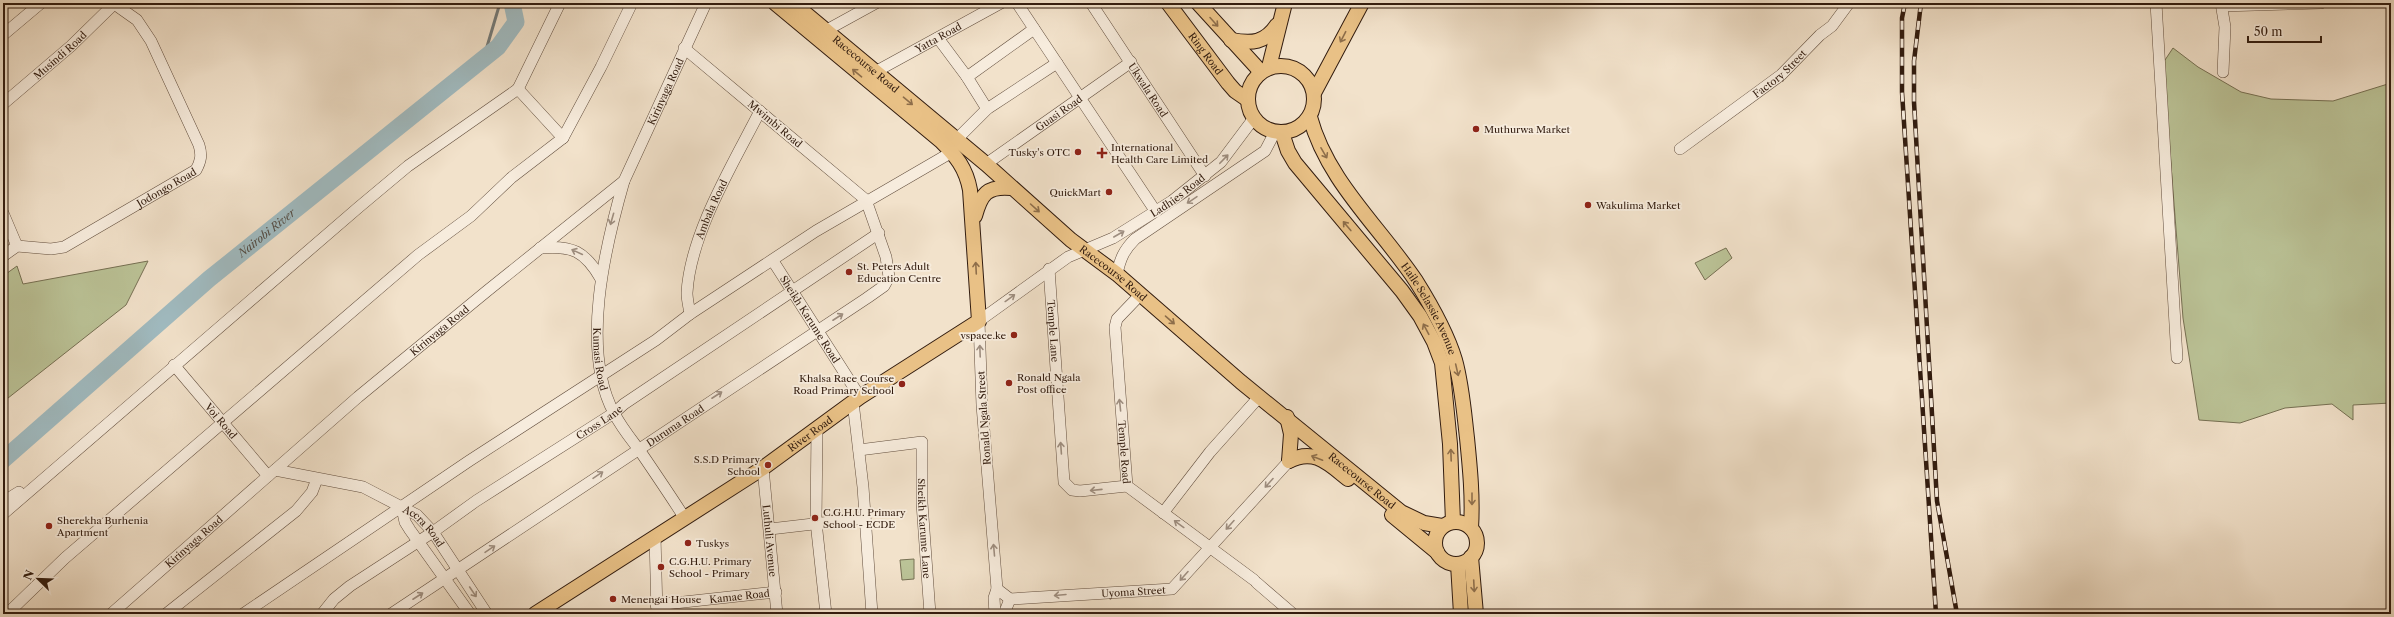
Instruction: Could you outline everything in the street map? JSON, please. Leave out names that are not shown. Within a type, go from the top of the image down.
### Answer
[{"type":"main road","name":"Racecourse Road","points":[[775,3],[954,146],[986,164],[1011,188],[1083,250],[1117,274],[1260,396],[1401,512],[1424,523],[1448,524]]},
{"type":"main road","name":"Racecourse Road","points":[[793,3],[876,72],[954,146],[967,175]]},
{"type":"main road","name":"Ring Road","points":[[1168,3],[1231,87],[1248,100]]},
{"type":"main road","points":[[1198,3],[1231,40],[1265,69],[1292,68],[1302,73],[1310,82],[1314,93],[1314,104],[1310,117],[1302,125],[1292,131],[1278,133],[1259,125],[1254,118],[1248,100],[1250,90],[1265,69],[1286,3]]},
{"type":"main road","points":[[1314,93],[1362,3]]},
{"type":"main road","points":[[1231,40],[1250,43],[1260,41],[1266,38],[1279,22]]},
{"type":"main road","name":"Haile Selassie Avenue","points":[[1310,117],[1322,150],[1364,216],[1416,281],[1436,316],[1454,359],[1464,411],[1472,486],[1471,528],[1475,533],[1477,546],[1471,557],[1476,614]]},
{"type":"main road","name":"Haile Selassie Avenue","points":[[1278,133],[1295,163],[1402,291],[1420,316],[1434,342],[1442,363],[1450,444],[1448,524],[1437,534],[1435,543],[1437,552]]},
{"type":"main road","name":"Ronald Ngala Street","points":[[967,175],[973,220],[979,321]]},
{"type":"main road","name":"Ronald Ngala Street","points":[[973,220],[979,203],[984,195],[999,187],[1011,188]]},
{"type":"main road","name":"River Road","points":[[535,614],[684,517],[763,468],[857,399],[979,321]]},
{"type":"main road","points":[[1287,417],[1291,434],[1289,461],[1306,455],[1326,462],[1437,552],[1445,561],[1458,564],[1471,557]]},
{"type":"main road","points":[[1448,524],[1463,523],[1471,528]]},
{"type":"main road","points":[[1458,564],[1461,614]]},
{"type":"street","points":[[3,35],[41,3]]},
{"type":"street","points":[[3,514],[174,365],[408,166],[518,89],[560,3]]},
{"type":"street","points":[[7,614],[65,558],[418,255],[471,216],[511,178],[563,138],[601,67],[632,3]]},
{"type":"street","name":"Kirinyaga Road","points":[[111,614],[406,358],[624,181],[706,3]]},
{"type":"street","points":[[825,31],[876,3]]},
{"type":"street","name":"Yatta Road","points":[[876,72],[1001,3]]},
{"type":"street","points":[[1017,3],[1081,97],[1156,212]]},
{"type":"street","name":"Ukwala Road","points":[[1091,3],[1205,176]]},
{"type":"street","name":"Factory Street","points":[[1680,149],[1781,76],[1820,35],[1832,26],[1849,3]]},
{"type":"street","points":[[2156,3],[2177,358]]},
{"type":"street","points":[[2223,72],[2225,27],[2221,5],[2320,3]]},
{"type":"street","name":"Musindi Road","points":[[3,104],[71,46],[113,4]]},
{"type":"street","name":"Jodongo Road","points":[[17,246],[51,249],[64,247],[196,170],[200,162],[202,153],[199,144],[151,41],[137,20],[113,4]]},
{"type":"street","points":[[967,77],[1034,28]]},
{"type":"street","points":[[938,38],[967,77],[987,109]]},
{"type":"street","name":"Mwimbi Road","points":[[684,48],[866,200]]},
{"type":"street","name":"Guasi Road","points":[[986,164],[1131,62]]},
{"type":"street","points":[[243,614],[602,374],[656,340],[690,314],[866,200],[954,146],[987,109],[1057,63]]},
{"type":"street","points":[[518,89],[563,138]]},
{"type":"street","name":"Ambala Road","points":[[690,314],[687,295],[694,251],[719,194],[760,111]]},
{"type":"street","name":"Ladhies Road","points":[[1083,250],[1113,238],[1156,212],[1205,176],[1230,152],[1254,118]]},
{"type":"street","name":"Ladhies Road","points":[[1117,274],[1120,259],[1126,248],[1135,239],[1265,151],[1278,133]]},
{"type":"street","name":"Kumasi Road","points":[[624,181],[612,220],[601,279],[597,339],[602,374],[614,413],[684,517]]},
{"type":"street","name":"Duruma Road","points":[[391,614],[879,290],[887,282],[889,267],[879,233],[866,200]]},
{"type":"street","points":[[3,213],[17,246],[3,256]]},
{"type":"street","name":"Cross Lane","points":[[322,614],[334,599],[350,586],[433,532],[476,500],[614,413],[624,404],[879,233]]},
{"type":"street","points":[[540,248],[563,246],[584,255],[601,279]]},
{"type":"street","name":"River Road","points":[[979,321],[1049,269],[1083,250]]},
{"type":"street","name":"Sheikh Karume Road","points":[[773,261],[857,399],[859,450],[872,614]]},
{"type":"street","name":"Temple Lane","points":[[1049,269],[1062,473],[1067,486],[1080,491],[1127,486]]},
{"type":"street","name":"Temple Road","points":[[1140,295],[1117,319],[1115,327],[1127,486],[1255,581],[1292,614]]},
{"type":"street","name":"Ronald Ngala Street","points":[[979,321],[982,405],[997,589],[994,598],[995,614]]},
{"type":"street","name":"Voi Road","points":[[174,365],[223,422],[272,473]]},
{"type":"street","points":[[1163,512],[1210,452],[1260,396]]},
{"type":"street","points":[[816,429],[816,522],[826,614]]},
{"type":"street","name":"Sheikh Karume Lane","points":[[859,450],[922,442],[922,503],[930,614]]},
{"type":"street","name":"Uyoma Street","points":[[1010,599],[1070,594],[1167,591],[1175,586],[1289,461]]},
{"type":"street","name":"Luthuli Avenue","points":[[763,468],[777,614]]},
{"type":"street","points":[[272,473],[363,487],[375,492],[402,508]]},
{"type":"street","points":[[3,502],[50,474]]},
{"type":"street","points":[[166,614],[296,511],[312,492],[317,479]]},
{"type":"street","name":"Accra Road","points":[[402,508],[417,515],[433,532],[487,614]]},
{"type":"street","name":"Accra Road","points":[[402,508],[405,522],[470,614]]},
{"type":"street","points":[[770,529],[816,522],[865,518]]},
{"type":"street","points":[[655,536],[656,610]]},
{"type":"street","points":[[997,589],[1010,599],[1004,614]]},
{"type":"street","name":"Kamae Road","points":[[656,610],[776,592]]},
{"type":"green space","points":[[2173,48],[2198,67],[2241,92],[2271,99],[2333,101],[2391,83],[2391,403],[2353,405],[2353,420],[2332,404],[2285,408],[2240,423],[2199,420],[2183,318],[2163,63]]},
{"type":"green space","points":[[1726,248],[1732,258],[1705,280],[1695,263]]},
{"type":"green space","points":[[148,261],[126,305],[3,402],[3,276],[17,266],[23,284]]},
{"type":"green space","points":[[914,559],[914,579],[902,580],[900,560]]},
{"type":"waterway","points":[[483,60],[500,3]]},
{"type":"waterway","name":"Nairobi River","points":[[3,460],[209,279],[498,47],[516,22],[512,3]]},
{"type":"railway","points":[[1905,3],[1902,18],[1902,92],[1936,614]]},
{"type":"railway","points":[[1921,3],[1914,61],[1914,102],[1937,501],[1957,614]]},
{"type":"place","name":"Muthurwa Market","points":[[1476,129]]},
{"type":"place","name":"Tusky's OTC","points":[[1078,152]]},
{"type":"place","name":"International Health Care Limited","points":[[1102,153]]},
{"type":"place","name":"QuickMart","points":[[1109,192]]},
{"type":"place","name":"Wakulima Market","points":[[1588,205]]},
{"type":"place","name":"St. Peters Adult Education Centre","points":[[849,272]]},
{"type":"place","name":"vspace.ke","points":[[1014,335]]},
{"type":"place","name":"Ronald Ngala Post office","points":[[1009,383]]},
{"type":"place","name":"Khalsa Race Course Road Primary School","points":[[902,384]]},
{"type":"place","name":"S.S.D Primary School","points":[[768,465]]},
{"type":"place","name":"C.G.H.U. Primary School - ECDE","points":[[815,518]]},
{"type":"place","name":"Sherekha Burhenia Apartment","points":[[49,526]]},
{"type":"place","name":"Tuskys","points":[[688,543]]},
{"type":"place","name":"C.G.H.U. Primary School - Primary","points":[[661,567]]},
{"type":"place","name":"Menengai House","points":[[613,599]]}]
